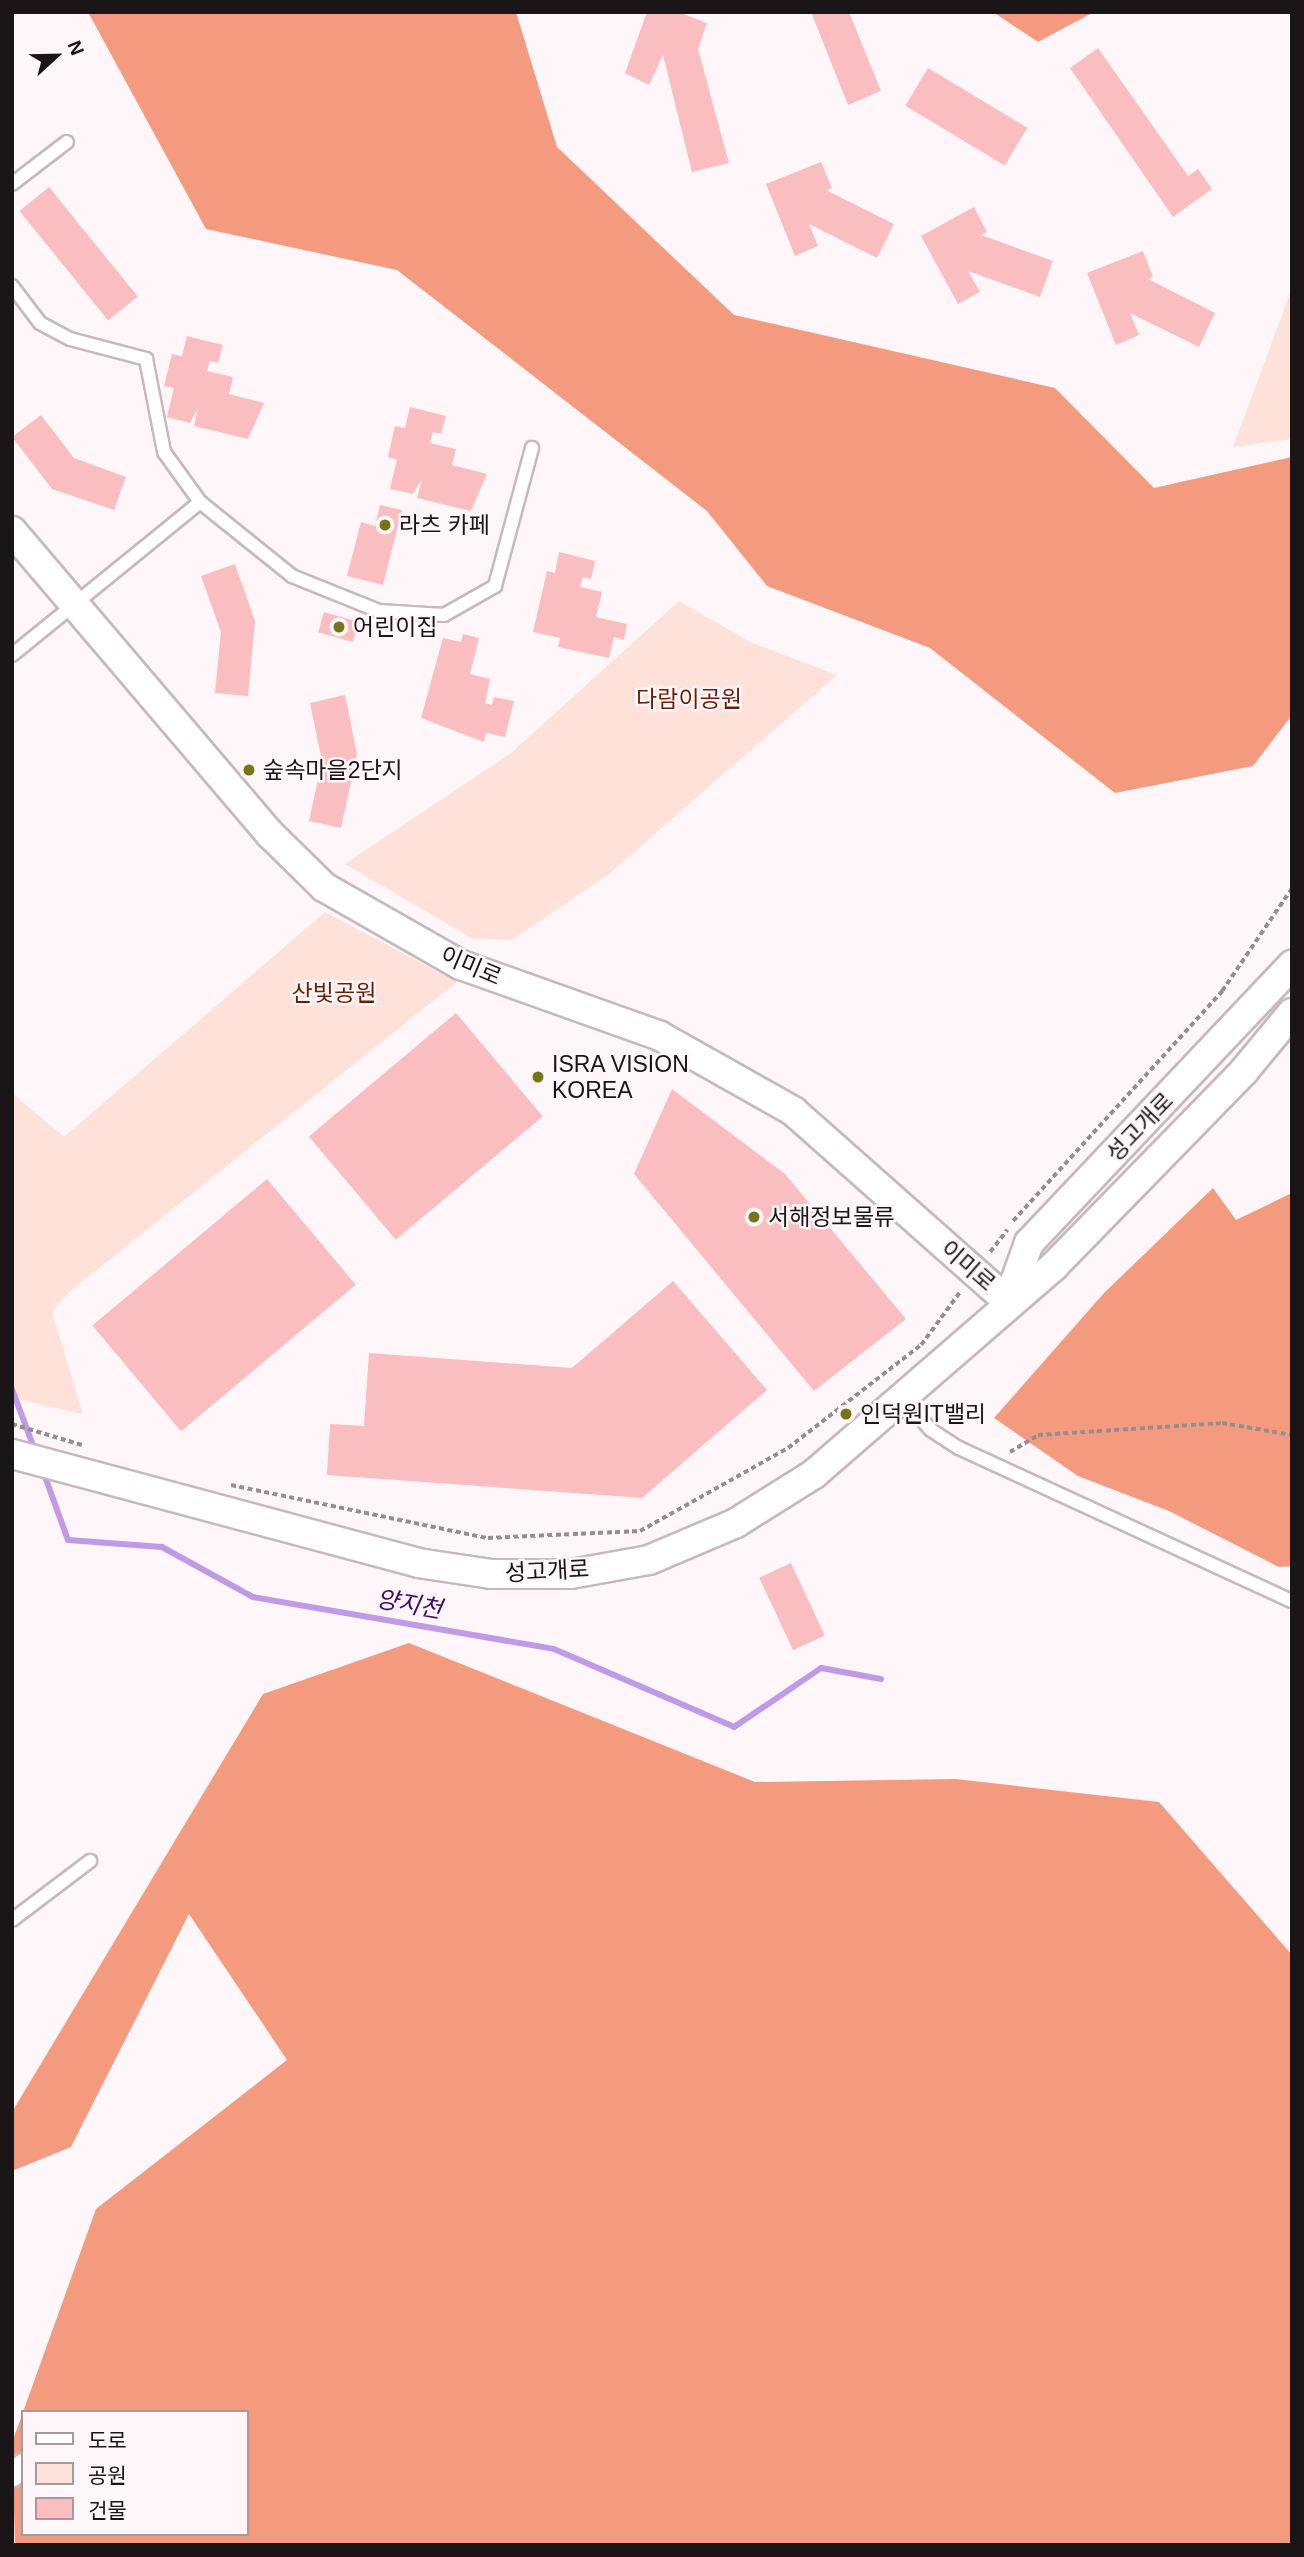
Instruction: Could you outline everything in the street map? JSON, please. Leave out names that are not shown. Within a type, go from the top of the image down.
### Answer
[{"type":"street","name":"이미로","points":[[12,531],[270,834],[324,887],[461,965],[660,1036],[793,1111],[1008,1301]]},
{"type":"street","name":"성고개로","points":[[1008,1301],[1029,1243],[1292,965]]},
{"type":"street","name":"성고개로","points":[[18,1455],[418,1563],[492,1574],[571,1574],[649,1560],[736,1523],[814,1474],[1008,1301],[1054,1266],[1245,1069],[1292,1013]]},
{"type":"street","points":[[1245,1069],[1292,1034]]},
{"type":"lane","points":[[12,184],[67,142]]},
{"type":"lane","points":[[12,286],[40,323],[70,339],[146,359],[164,452],[200,502],[292,576],[379,611],[444,615],[495,586],[532,448]]},
{"type":"lane","points":[[12,655],[200,502]]},
{"type":"lane","points":[[901,1396],[931,1430],[1292,1601]]},
{"type":"lane","points":[[12,1920],[90,1861]]},
{"type":"path","points":[[225,1484],[488,1538],[640,1531],[798,1440],[921,1345],[1017,1216],[1222,991],[1292,888]]},
{"type":"path","points":[[992,1461],[1038,1435],[1222,1423],[1292,1435]]},
{"type":"path","points":[[12,1424],[95,1449]]},
{"type":"green space","points":[[1292,288],[1292,439],[1233,447]]},
{"type":"green space","name":"다람이공원","points":[[679,601],[750,642],[837,675],[609,874],[512,940],[473,939],[345,864],[510,754]]},
{"type":"green space","name":"산빛공원","points":[[325,912],[457,982],[69,1292],[52,1312],[83,1414],[12,1398],[12,1093],[64,1137]]},
{"type":"shaded area","points":[[88,12],[516,12],[557,147],[734,315],[1055,388],[1154,488],[1292,457],[1292,715],[1253,766],[1115,793],[930,648],[767,586],[707,511],[397,270],[206,229]]},
{"type":"shaded area","points":[[993,12],[1094,12],[1038,42]]},
{"type":"shaded area","points":[[1213,1188],[1236,1220],[1292,1193],[1292,1566],[1279,1567],[1169,1511],[1078,1476],[994,1418],[1104,1293]]},
{"type":"shaded area","points":[[409,1643],[755,1782],[955,1779],[1159,1802],[1292,1955],[1292,2545],[15,2545],[12,2442],[21,2418],[21,2536],[248,2536],[248,2410],[24,2410],[96,2209],[287,2060],[189,1914],[71,2147],[12,2171],[12,2112],[263,1694]]},
{"type":"building","points":[[647,12],[678,12],[707,23],[698,49],[729,163],[692,172],[663,55],[649,85],[625,73]]},
{"type":"building","points":[[811,12],[849,12],[881,91],[848,105]]},
{"type":"building","points":[[1098,48],[1188,176],[1198,169],[1212,189],[1173,217],[1070,68]]},
{"type":"building","points":[[928,68],[1027,128],[1005,165],[905,106]]},
{"type":"building","points":[[821,162],[832,188],[826,190],[894,224],[877,258],[809,224],[818,246],[795,256],[766,184]]},
{"type":"building","points":[[49,187],[138,297],[108,320],[19,211]]},
{"type":"building","points":[[974,207],[987,232],[981,235],[1053,261],[1040,297],[968,271],[980,292],[958,304],[921,236]]},
{"type":"building","points":[[1143,251],[1153,277],[1148,279],[1215,313],[1199,347],[1130,313],[1139,335],[1116,345],[1087,273]]},
{"type":"building","points":[[187,336],[223,345],[218,363],[210,361],[207,371],[233,377],[229,394],[264,403],[248,439],[194,426],[198,408],[190,423],[167,417],[174,388],[164,386],[172,354],[182,356]]},
{"type":"building","points":[[410,407],[446,416],[441,434],[433,432],[430,443],[456,449],[452,465],[487,474],[471,511],[417,498],[422,479],[413,494],[390,489],[397,460],[388,457],[395,426],[405,428]]},
{"type":"building","points":[[41,415],[74,458],[126,477],[114,510],[52,489],[12,437]]},
{"type":"building","points":[[380,505],[402,510],[383,585],[347,576],[361,522],[375,526]]},
{"type":"building","points":[[559,552],[595,561],[591,579],[583,577],[580,587],[602,592],[596,617],[627,624],[624,640],[614,637],[609,658],[558,647],[560,638],[533,632],[547,571],[555,573]]},
{"type":"building","points":[[235,564],[255,621],[248,696],[215,693],[221,632],[201,576]]},
{"type":"building","name":"어린이집","points":[[324,612],[359,622],[353,642],[318,632]]},
{"type":"building","points":[[463,634],[479,638],[470,674],[490,679],[485,703],[492,705],[494,697],[514,701],[505,737],[486,733],[484,742],[421,718],[443,638],[461,642]]},
{"type":"building","points":[[345,695],[357,754],[341,828],[309,821],[322,761],[310,703]]},
{"type":"building","points":[[456,1013],[543,1116],[396,1240],[309,1136]]},
{"type":"building","points":[[672,1089],[785,1174],[906,1319],[814,1391],[634,1174]]},
{"type":"building","points":[[267,1179],[356,1285],[181,1431],[92,1326]]},
{"type":"building","points":[[673,1281],[767,1390],[642,1498],[327,1475],[330,1424],[364,1426],[369,1353],[572,1368]]},
{"type":"building","points":[[791,1563],[825,1636],[793,1650],[759,1578]]},
{"type":"waterway","name":"양지천","points":[[12,1389],[35,1451]]},
{"type":"waterway","name":"양지천","points":[[43,1471],[68,1540],[162,1547],[253,1597],[554,1649],[734,1727],[821,1668],[881,1679]]},
{"type":"place","name":"라츠 카페","points":[[385,525]]},
{"type":"place","name":"어린이집","points":[[339,627]]},
{"type":"place","name":"숲속마을2단지","points":[[249,770]]},
{"type":"place","name":"ISRA VISION KOREA","points":[[538,1077]]},
{"type":"place","name":"서해정보물류","points":[[754,1217]]},
{"type":"place","name":"인덕원IT밸리","points":[[846,1414]]}]
